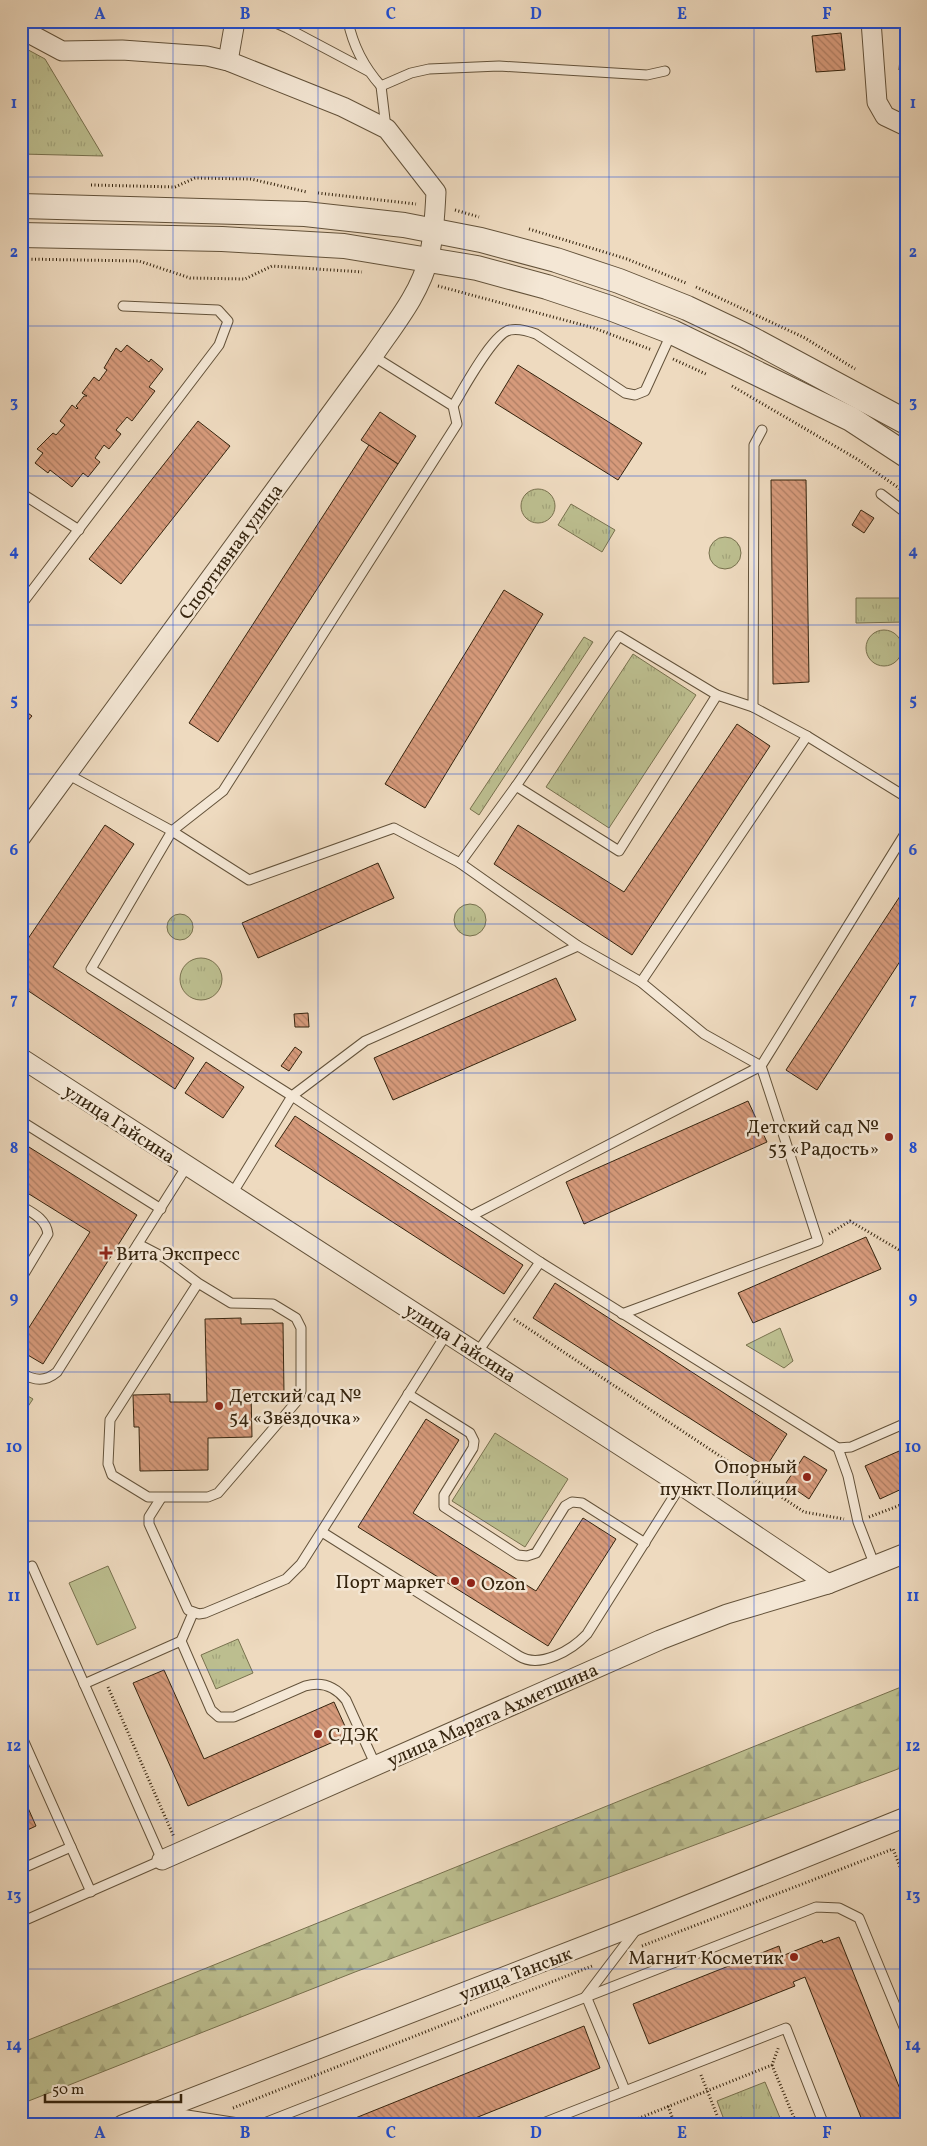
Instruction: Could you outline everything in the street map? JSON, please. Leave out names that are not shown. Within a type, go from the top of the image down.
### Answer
[{"type":"street","points":[[228,62],[235,21]]},
{"type":"street","points":[[871,21],[876,102],[885,116],[906,126]]},
{"type":"street","points":[[21,29],[62,50],[122,50],[206,56],[228,62],[342,107],[386,129]]},
{"type":"street","name":"Спортивная улица","points":[[21,837],[373,356],[410,301],[428,258],[434,230],[436,192],[386,129]]},
{"type":"street","points":[[21,206],[305,214],[354,218],[434,230],[556,260],[619,281],[687,308],[746,336],[906,422]]},
{"type":"street","points":[[21,235],[290,242],[353,246],[476,268],[547,287],[610,308],[672,332],[851,419],[906,455]]},
{"type":"street","name":"улица Гайсина","points":[[21,1058],[681,1485],[828,1584]]},
{"type":"street","points":[[828,1584],[906,1553]]},
{"type":"street","name":"улица Марата Ахметшина","points":[[162,1860],[686,1630],[753,1606],[828,1584]]},
{"type":"street","name":"улица Тансык","points":[[122,2125],[640,1924],[906,1817]]},
{"type":"lane","points":[[270,21],[288,28],[368,71]]},
{"type":"lane","points":[[348,21],[351,38],[368,71],[381,86],[386,129]]},
{"type":"lane","points":[[381,86],[411,73],[429,69],[500,66],[647,74],[665,71]]},
{"type":"lane","points":[[21,605],[218,345],[228,321],[218,310],[123,306]]},
{"type":"lane","points":[[672,332],[645,391],[635,395],[624,392],[536,334],[522,330],[508,330],[496,337],[453,406],[457,424],[223,791],[172,831],[91,969],[292,1096],[540,1262],[838,1448],[851,1447],[906,1423]]},
{"type":"lane","points":[[373,356],[453,406]]},
{"type":"lane","points":[[753,707],[754,444],[762,430]]},
{"type":"lane","points":[[21,493],[79,530]]},
{"type":"lane","points":[[881,494],[906,513]]},
{"type":"lane","points":[[460,863],[516,786],[619,636],[717,695],[753,707],[807,736],[906,797]]},
{"type":"lane","points":[[516,786],[618,851],[717,695]]},
{"type":"lane","points":[[641,982],[807,736]]},
{"type":"lane","points":[[67,774],[172,831],[250,880],[394,828],[460,863],[578,946],[641,982],[704,1034],[761,1066],[818,1241],[622,1314]]},
{"type":"lane","points":[[471,1216],[761,1066],[906,832]]},
{"type":"lane","points":[[232,1194],[292,1096],[366,1041],[578,946]]},
{"type":"lane","points":[[21,1121],[160,1209]]},
{"type":"lane","points":[[21,1373],[37,1380],[45,1380],[57,1372],[187,1166]]},
{"type":"lane","points":[[21,1206],[41,1219],[45,1224],[48,1234],[21,1279]]},
{"type":"lane","points":[[138,1244],[165,1258],[231,1303],[273,1304],[296,1318],[301,1328],[301,1391],[297,1401],[218,1493],[208,1497],[161,1498],[144,1495],[110,1472],[108,1464],[108,1426],[111,1417],[198,1282]]},
{"type":"lane","points":[[477,1353],[540,1262]]},
{"type":"lane","points":[[161,1498],[149,1517],[149,1524],[184,1605],[193,1613],[205,1613],[286,1579],[298,1568],[322,1532],[447,1333]]},
{"type":"lane","points":[[408,1394],[470,1432],[474,1441],[473,1448],[444,1495],[444,1507],[518,1555],[528,1556],[536,1553],[565,1506],[572,1502],[582,1503],[645,1543]]},
{"type":"lane","points":[[838,1448],[848,1476],[858,1522],[875,1566]]},
{"type":"lane","points":[[322,1532],[523,1658],[534,1661],[543,1660],[582,1640],[681,1485]]},
{"type":"lane","points":[[21,1922],[162,1860],[32,1566]]},
{"type":"lane","points":[[84,1684],[181,1641],[193,1613]]},
{"type":"lane","points":[[181,1641],[211,1710],[219,1717],[234,1717],[305,1686],[313,1684],[329,1686],[341,1693],[346,1700],[376,1766]]},
{"type":"lane","points":[[21,1735],[90,1892]]},
{"type":"lane","points":[[21,1869],[71,1847]]},
{"type":"lane","points":[[259,2125],[816,1907],[839,1908],[859,1918],[906,2032]]},
{"type":"lane","points":[[586,1996],[640,1924]]},
{"type":"lane","points":[[586,1996],[625,2090]]},
{"type":"lane","points":[[538,2125],[786,2028],[824,2125]]},
{"type":"lane","points":[[160,2111],[251,2125]]},
{"type":"path","points":[[88,185],[174,186],[195,178],[251,179],[304,191],[416,204]]},
{"type":"path","points":[[21,259],[140,261],[190,278],[245,279],[272,266],[367,272]]},
{"type":"path","points":[[437,285],[594,328],[652,350]]},
{"type":"path","points":[[672,358],[713,377]]},
{"type":"path","points":[[730,385],[857,459],[906,493]]},
{"type":"path","points":[[818,1241],[850,1221],[906,1254]]},
{"type":"path","points":[[505,1312],[804,1512],[858,1522],[906,1503]]},
{"type":"path","points":[[102,1675],[180,1852]]},
{"type":"path","points":[[208,2118],[893,1849],[906,1882]]},
{"type":"path","points":[[786,2028],[772,2065],[797,2125]]},
{"type":"path","points":[[696,2063],[721,2125]]},
{"type":"path","points":[[622,2125],[772,2065]]},
{"type":"path","points":[[668,2106],[675,2125]]},
{"type":"green space","points":[[21,46],[45,59],[103,156],[21,154]]},
{"type":"green space","points":[[538,489],[550,494],[555,506],[550,518],[538,523],[526,518],[521,506],[526,494]]},
{"type":"green space","points":[[571,504],[615,530],[602,552],[558,525]]},
{"type":"green space","points":[[725,537],[737,541],[741,553],[737,565],[725,569],[713,565],[709,553],[713,541]]},
{"type":"green space","points":[[856,598],[905,598],[905,622],[856,623]]},
{"type":"green space","points":[[884,630],[896,636],[902,648],[896,660],[884,666],[872,660],[866,648],[872,636]]},
{"type":"green space","points":[[584,637],[593,642],[479,815],[470,809]]},
{"type":"green space","points":[[633,654],[696,695],[609,828],[546,787]]},
{"type":"green space","points":[[470,904],[476,905],[481,909],[485,914],[485,926],[481,931],[476,935],[470,936],[464,935],[459,931],[455,926],[454,920],[455,914],[459,909],[464,905]]},
{"type":"green space","points":[[180,914],[189,918],[193,927],[189,936],[180,940],[171,936],[167,927],[171,918]]},
{"type":"green space","points":[[197,958],[205,958],[216,964],[222,979],[216,994],[205,1000],[197,1000],[186,994],[180,983],[180,975],[186,964]]},
{"type":"green space","points":[[780,1328],[793,1361],[784,1368],[746,1345]]},
{"type":"green space","points":[[21,1392],[33,1399],[21,1417]]},
{"type":"green space","points":[[495,1433],[568,1479],[525,1547],[452,1501]]},
{"type":"green space","points":[[108,1566],[136,1628],[97,1645],[69,1583]]},
{"type":"green space","points":[[238,1639],[253,1673],[216,1689],[201,1655]]},
{"type":"green space","points":[[906,1685],[906,1766],[355,1972],[21,2104],[21,2043]]},
{"type":"green space","points":[[765,2082],[783,2125],[726,2125],[717,2101]]},
{"type":"building","points":[[903,24],[906,25],[906,70],[899,70]]},
{"type":"building","points":[[841,33],[845,70],[816,72],[812,36]]},
{"type":"building","points":[[127,345],[149,362],[151,359],[163,369],[149,387],[155,391],[132,421],[127,417],[116,430],[121,434],[109,449],[104,445],[95,458],[100,462],[88,477],[83,473],[72,487],[50,470],[48,473],[35,463],[43,453],[37,449],[53,433],[56,435],[65,425],[60,421],[72,405],[78,408],[76,406],[84,396],[87,396],[82,393],[94,377],[99,381],[107,370],[104,368],[116,348],[121,352]]},
{"type":"building","points":[[518,365],[642,443],[618,480],[495,403]]},
{"type":"building","points":[[380,412],[416,436],[398,464],[361,440]]},
{"type":"building","points":[[198,421],[230,446],[121,584],[89,559]]},
{"type":"building","points":[[369,445],[398,464],[218,742],[189,723]]},
{"type":"building","points":[[771,480],[806,480],[809,682],[773,684]]},
{"type":"building","points":[[861,510],[874,518],[864,533],[852,525]]},
{"type":"building","points":[[504,590],[543,614],[425,808],[385,784]]},
{"type":"building","points":[[21,708],[32,716],[25,724],[21,724]]},
{"type":"building","points":[[737,724],[770,746],[632,955],[494,864],[518,825],[624,892]]},
{"type":"building","points":[[105,825],[134,844],[53,967],[194,1058],[175,1089],[21,986],[21,949]]},
{"type":"building","points":[[378,863],[394,898],[258,958],[242,923]]},
{"type":"building","points":[[906,887],[906,952],[817,1090],[786,1070]]},
{"type":"building","points":[[556,978],[576,1020],[393,1100],[374,1058]]},
{"type":"building","points":[[308,1013],[309,1027],[295,1027],[294,1014]]},
{"type":"building","points":[[295,1047],[302,1052],[289,1071],[281,1066]]},
{"type":"building","points":[[206,1062],[244,1087],[223,1118],[185,1093]]},
{"type":"building","points":[[748,1101],[767,1142],[584,1224],[566,1182]]},
{"type":"building","points":[[295,1116],[523,1265],[504,1294],[275,1146]]},
{"type":"building","points":[[21,1142],[137,1215],[43,1364],[21,1351],[21,1340],[90,1232],[21,1189]]},
{"type":"building","points":[[866,1237],[881,1269],[753,1323],[738,1293]]},
{"type":"building","points":[[555,1283],[787,1434],[766,1467],[533,1318]]},
{"type":"building","points":[[241,1318],[241,1324],[283,1323],[284,1393],[251,1393],[252,1437],[208,1438],[208,1470],[140,1471],[139,1427],[134,1427],[133,1395],[170,1394],[170,1402],[207,1402],[205,1319]]},
{"type":"building","points":[[426,1419],[459,1440],[413,1513],[472,1551],[536,1591],[583,1518],[616,1539],[548,1646],[358,1527]]},
{"type":"building","points":[[906,1448],[906,1487],[880,1499],[865,1466]]},
{"type":"building","name":"Опорный пункт Полиции","points":[[804,1456],[827,1470],[809,1499],[786,1483]]},
{"type":"building","points":[[164,1670],[204,1759],[334,1702],[349,1735],[188,1806],[133,1683]]},
{"type":"building","points":[[21,1792],[36,1826],[21,1833]]},
{"type":"building","points":[[839,1937],[906,2104],[906,2125],[864,2125],[805,1977],[793,1982],[795,1986],[649,2044],[633,2004],[779,1946],[782,1956],[822,1940],[823,1943]]},
{"type":"building","points":[[584,2026],[600,2068],[458,2125],[338,2125]]},
{"type":"place","name":"Детский сад № 53 «Радость»","points":[[889,1137]]},
{"type":"place","name":"Вита Экспресс","points":[[106,1253]]},
{"type":"place","name":"Детский сад № 54 «Звёздочка»","points":[[219,1406]]},
{"type":"place","name":"Опорный пункт Полиции","points":[[807,1477]]},
{"type":"place","name":"Порт маркет","points":[[455,1581]]},
{"type":"place","name":"Ozon","points":[[471,1583]]},
{"type":"place","name":"СДЭК","points":[[318,1734]]},
{"type":"place","name":"Магнит Косметик","points":[[794,1957]]}]
